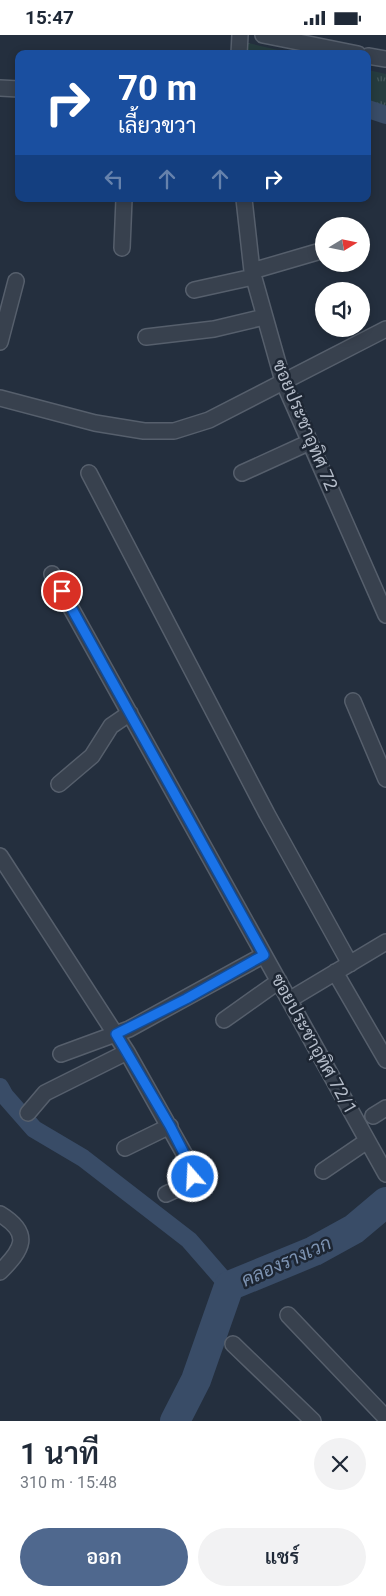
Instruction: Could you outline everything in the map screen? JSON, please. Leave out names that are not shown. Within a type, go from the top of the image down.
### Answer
[{"type":"street","points":[[239,50],[240,35]]},
{"type":"street","points":[[263,35],[338,50]]},
{"type":"street","points":[[371,56],[386,59]]},
{"type":"street","points":[[0,88],[15,89]]},
{"type":"street","points":[[122,248],[124,202]]},
{"type":"street","name":"ซอยประชาอุทิศ 72","points":[[244,202],[252,274],[282,381],[386,615]]},
{"type":"street","points":[[194,290],[252,274],[315,253]]},
{"type":"street","points":[[0,342],[16,281]]},
{"type":"street","points":[[146,337],[214,329],[264,317]]},
{"type":"street","points":[[0,398],[95,423],[144,431],[174,431],[209,420],[386,329]]},
{"type":"street","points":[[242,473],[310,442]]},
{"type":"street","points":[[89,473],[267,814],[350,964]]},
{"type":"street","name":"ซอยประชาอุทิศ 72/1","points":[[52,574],[386,1174]]},
{"type":"street","points":[[353,701],[386,779]]},
{"type":"street","points":[[59,784],[92,756],[111,726],[130,713]]},
{"type":"street","points":[[0,856],[116,1034],[170,1126],[190,1165],[193,1177],[188,1184],[166,1194]]},
{"type":"street","points":[[289,1000],[386,942]]},
{"type":"street","points":[[61,1054],[116,1034],[186,999],[264,955]]},
{"type":"street","points":[[335,972],[386,1060]]},
{"type":"street","points":[[224,1020],[279,981]]},
{"type":"street","points":[[28,1113],[45,1093],[127,1052]]},
{"type":"street","points":[[373,1116],[386,1108]]},
{"type":"street","points":[[125,1148],[170,1126]]},
{"type":"street","points":[[323,1171],[367,1141]]},
{"type":"street","points":[[0,1214],[15,1224],[21,1238],[18,1254],[0,1272]]},
{"type":"street","points":[[288,1315],[386,1418]]},
{"type":"street","points":[[233,1343],[313,1421]]},
{"type":"green space","points":[[248,43],[278,50],[247,50]]},
{"type":"green space","points":[[371,71],[386,74],[386,110],[371,105]]},
{"type":"waterway","points":[[371,110],[386,115]]},
{"type":"waterway","points":[[0,1087],[5,1096],[34,1129],[83,1158],[189,1240],[229,1286]]},
{"type":"waterway","name":"คลองรางเวก","points":[[175,1421],[196,1380],[229,1286],[314,1251],[354,1229],[386,1202]]},
{"type":"route","points":[[62,591],[264,955],[186,999],[116,1034],[170,1126],[190,1165],[193,1177]]}]
